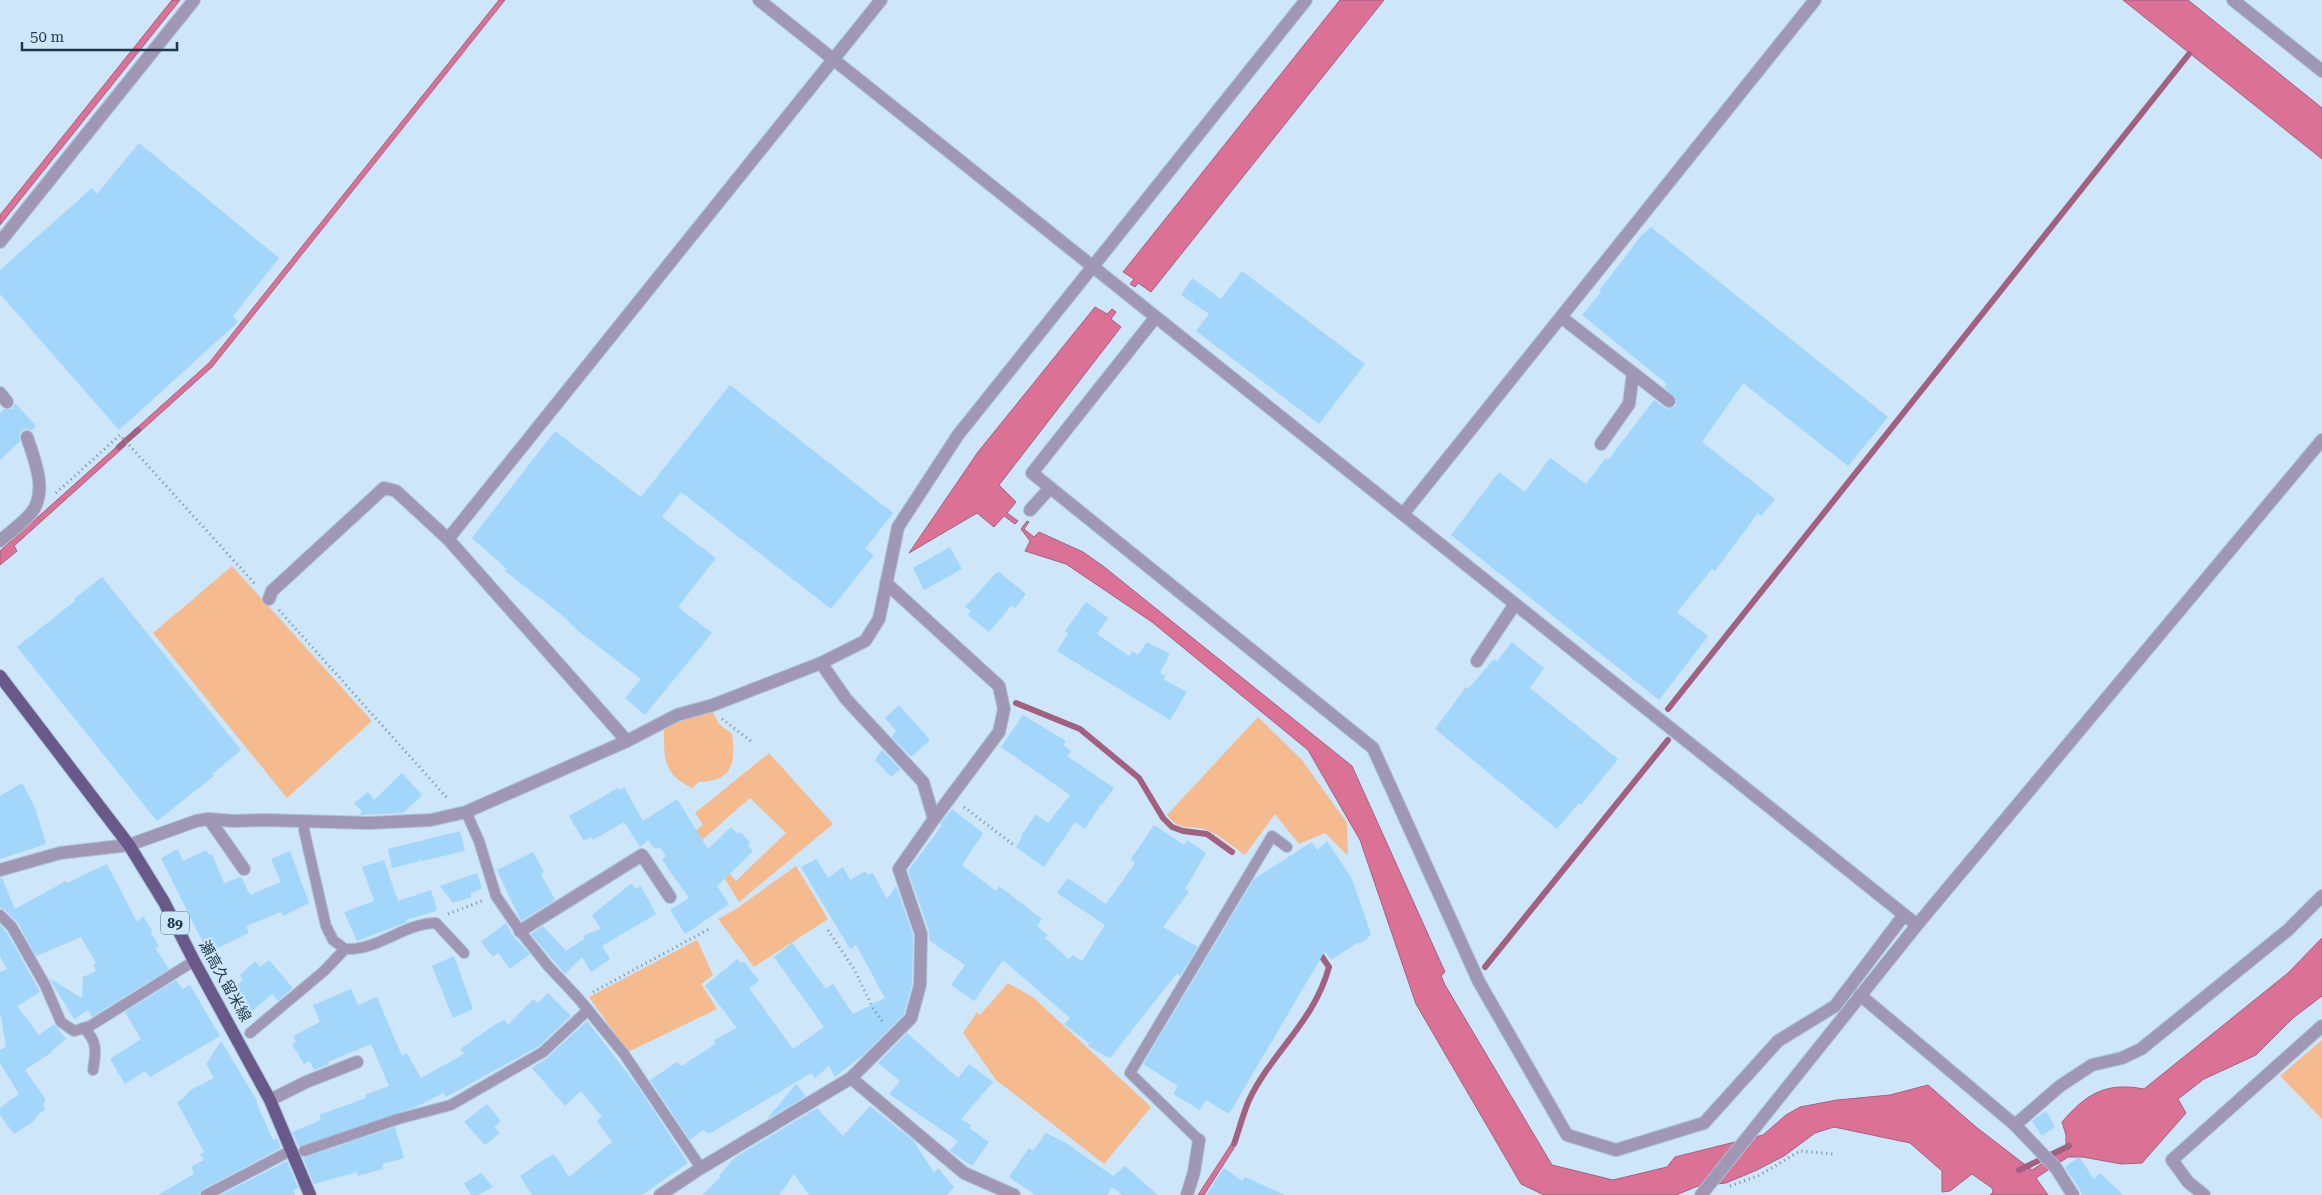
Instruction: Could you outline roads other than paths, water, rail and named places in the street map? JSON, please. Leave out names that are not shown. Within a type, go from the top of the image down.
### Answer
[{"type":"main road","name":"瀬高久留米線","points":[[0,676],[129,845],[164,902],[194,961],[298,1151],[310,1195]]},
{"type":"street","points":[[0,242],[194,0]]},
{"type":"street","points":[[759,0],[1092,268],[1917,925]]},
{"type":"street","points":[[448,539],[881,0]]},
{"type":"street","points":[[0,870],[60,853],[129,845],[209,819],[234,822],[264,820],[368,823],[431,820],[463,812],[627,740],[676,715],[712,705],[821,663],[865,642],[879,619],[898,526],[958,435],[1306,0]]},
{"type":"street","points":[[1403,514],[1814,0]]},
{"type":"street","points":[[2233,0],[2322,71]]},
{"type":"street","points":[[1561,317],[1669,401]]},
{"type":"street","points":[[1155,318],[1032,473],[1373,748],[1479,982],[1567,1135],[1616,1150],[1704,1123],[1778,1041],[1835,1006],[1904,915]]},
{"type":"street","points":[[1601,444],[1629,404],[1633,373]]},
{"type":"street","points":[[0,541],[32,512],[38,498],[39,480],[27,437]]},
{"type":"street","points":[[1704,1192],[1917,925],[2322,440]]},
{"type":"street","points":[[269,599],[272,590],[384,488],[396,491],[448,539],[627,740]]},
{"type":"street","points":[[1030,510],[1050,488]]},
{"type":"street","points":[[661,1195],[701,1168],[851,1078],[894,1038],[911,1018],[920,985],[921,934],[899,869],[999,732],[1004,710],[999,686],[886,583]]},
{"type":"street","points":[[1477,661],[1515,604]]},
{"type":"street","points":[[821,663],[846,699],[923,782],[934,819]]},
{"type":"street","points":[[209,819],[244,869]]},
{"type":"street","points":[[520,931],[642,856],[670,897]]},
{"type":"street","points":[[2015,1124],[2060,1086],[2092,1065],[2122,1058],[2141,1049],[2288,930],[2322,896]]},
{"type":"street","points":[[1860,996],[2015,1124],[2056,1168],[2073,1195]]},
{"type":"street","points":[[2204,1195],[2188,1182],[2172,1160],[2322,1026]]},
{"type":"street","points":[[270,1100],[306,1082],[357,1062]]},
{"type":"street","points":[[851,1078],[964,1173],[1014,1195]]},
{"type":"street","points":[[1186,1195],[1194,1172],[1199,1140]]},
{"type":"lane","points":[[463,812],[479,840],[496,896],[520,931],[548,966],[579,999],[624,1054],[701,1168]]},
{"type":"lane","points":[[305,821],[304,830],[326,926],[333,940],[345,949]]},
{"type":"lane","points":[[1199,1140],[1130,1073],[1272,836],[1287,847]]},
{"type":"lane","points":[[0,915],[12,927],[45,985],[61,1022],[74,1030],[83,1028],[194,961]]},
{"type":"lane","points":[[250,1034],[324,971],[345,949],[372,946],[423,923],[436,923],[464,952]]},
{"type":"lane","points":[[206,1195],[298,1151],[398,1119],[451,1105],[543,1052],[588,1010]]},
{"type":"lane","points":[[83,1028],[91,1035],[97,1049],[94,1070]]},
{"type":"waterway","points":[[1668,709],[2189,54]]},
{"type":"waterway","points":[[119,447],[138,430]]},
{"type":"waterway","points":[[1016,703],[1080,729],[1139,778],[1163,818],[1172,827],[1183,831],[1207,834],[1232,852]]},
{"type":"waterway","points":[[1485,967],[1668,740]]},
{"type":"waterway","points":[[1234,1144],[1247,1105],[1258,1083],[1303,1021],[1322,987],[1329,967],[1318,951]]},
{"type":"waterway","points":[[2019,1170],[2069,1146]]}]
